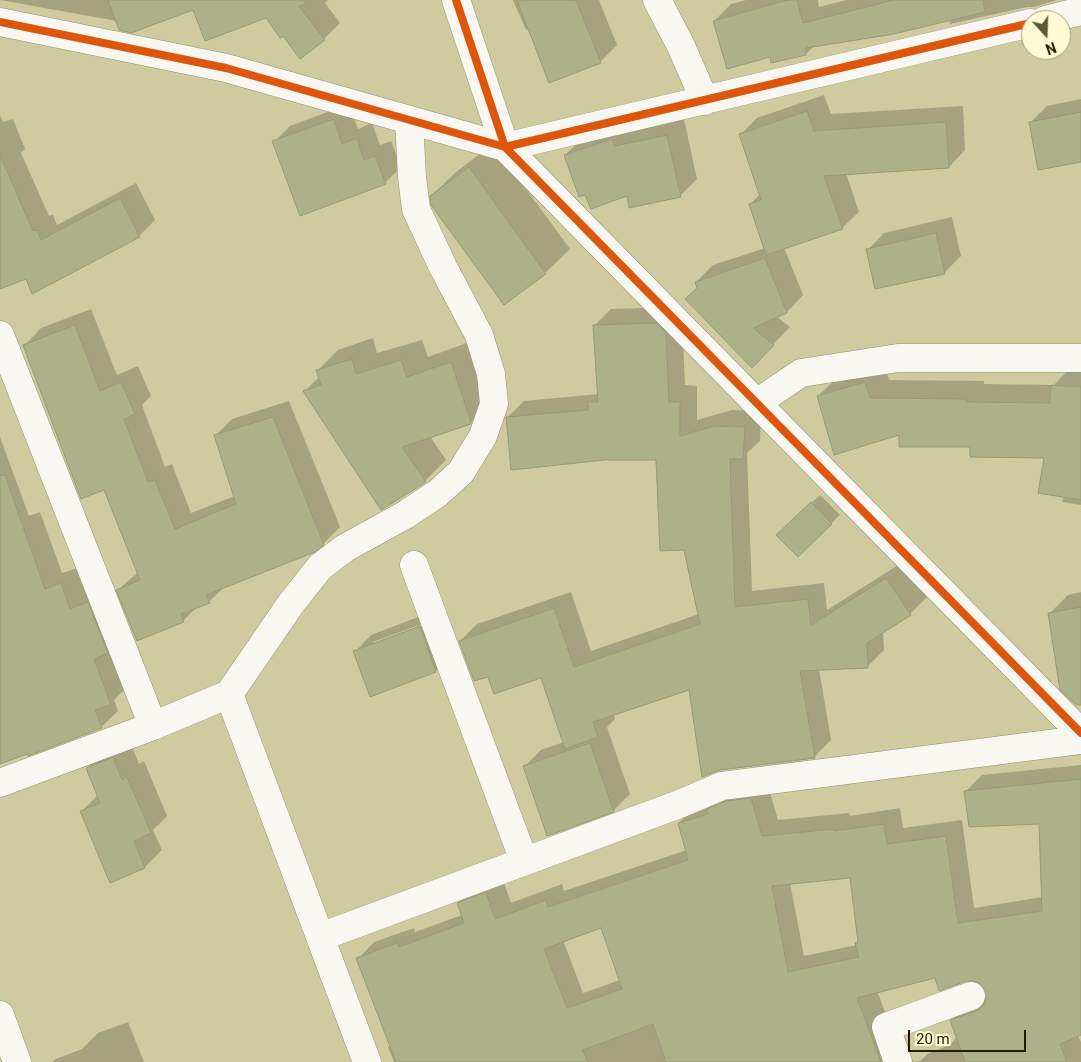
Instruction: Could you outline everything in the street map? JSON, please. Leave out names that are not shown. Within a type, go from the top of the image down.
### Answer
[{"type":"street","points":[[456,0],[505,147],[758,402],[1081,733]]},
{"type":"street","points":[[657,0],[706,100]]},
{"type":"street","points":[[0,22],[226,68],[505,147],[1021,26]]},
{"type":"street","points":[[0,783],[153,726],[229,694],[290,605],[320,567],[345,548],[405,515],[438,493],[461,472],[483,436],[494,404],[491,374],[479,336],[443,267],[416,209],[409,120]]},
{"type":"street","points":[[0,335],[153,726]]},
{"type":"street","points":[[758,402],[801,373],[898,358],[1081,358]]},
{"type":"street","points":[[414,565],[524,861]]},
{"type":"street","points":[[229,694],[367,1062]]},
{"type":"street","points":[[320,937],[677,805],[722,786],[1081,740]]},
{"type":"street","points":[[898,1062],[886,1027],[971,996]]},
{"type":"street","points":[[0,1015],[17,1062]]},
{"type":"building","points":[[108,0],[305,0],[306,4],[299,6],[325,40],[300,59],[283,36],[280,38],[266,18],[205,41],[193,10],[131,33],[119,30]]},
{"type":"building","points":[[517,0],[576,0],[601,63],[549,83]]},
{"type":"building","points":[[787,0],[797,0],[803,23],[894,0],[983,0],[985,12],[894,34],[806,48],[806,55],[771,63],[770,57],[727,69],[713,21]]},
{"type":"building","points":[[807,111],[814,131],[946,122],[949,168],[824,176],[843,229],[766,255],[749,204],[761,200],[739,134]]},
{"type":"building","points":[[1081,112],[1081,162],[1038,170],[1029,122]]},
{"type":"building","points":[[334,119],[342,144],[357,138],[364,160],[375,156],[386,184],[300,216],[272,141]]},
{"type":"building","points":[[667,135],[681,197],[629,208],[627,196],[591,209],[585,195],[579,197],[564,155],[612,139],[615,146]]},
{"type":"building","points":[[0,155],[33,231],[37,230],[41,240],[120,198],[140,237],[32,294],[26,279],[0,289]]},
{"type":"building","points":[[469,167],[546,274],[504,305],[431,205],[430,196]]},
{"type":"building","points":[[936,233],[945,274],[875,289],[866,249]]},
{"type":"building","points":[[765,258],[787,313],[753,328],[774,345],[752,368],[685,299],[697,288],[695,282]]},
{"type":"building","points":[[656,323],[666,333],[669,402],[680,402],[680,436],[714,426],[745,427],[743,459],[730,459],[735,607],[808,599],[811,625],[886,578],[911,615],[867,643],[868,668],[800,671],[815,758],[720,770],[702,777],[689,690],[593,722],[598,737],[565,749],[541,678],[494,694],[488,677],[474,681],[459,641],[554,608],[574,667],[700,624],[684,550],[660,551],[656,460],[605,460],[511,470],[506,417],[588,410],[588,402],[598,402],[593,325]]},
{"type":"building","points":[[75,325],[100,391],[121,382],[135,414],[124,419],[148,482],[155,480],[175,529],[236,504],[214,435],[273,417],[324,545],[315,552],[206,595],[210,603],[181,614],[184,622],[137,641],[116,590],[140,580],[104,490],[81,499],[23,345]]},
{"type":"building","points":[[352,359],[356,374],[401,360],[407,377],[451,362],[471,422],[471,424],[402,447],[426,482],[381,510],[303,391],[321,385],[316,370]]},
{"type":"building","points":[[865,382],[870,398],[966,399],[966,402],[1050,403],[1051,385],[1081,387],[1081,500],[1038,493],[1044,458],[970,457],[970,447],[899,447],[899,435],[834,455],[817,396]]},
{"type":"building","points":[[5,475],[45,589],[61,583],[70,609],[88,602],[108,653],[94,659],[111,705],[95,710],[102,728],[28,756],[27,754],[0,764],[0,476]]},
{"type":"building","points":[[811,502],[832,524],[798,557],[776,535]]},
{"type":"building","points":[[1081,607],[1081,705],[1076,705],[1060,690],[1048,613]]},
{"type":"building","points":[[420,626],[436,672],[370,697],[353,651]]},
{"type":"building","points":[[590,743],[614,812],[547,836],[523,766]]},
{"type":"building","points":[[113,757],[122,780],[127,777],[151,833],[134,841],[145,868],[110,883],[80,811],[100,803],[86,768]]},
{"type":"building","points":[[1081,779],[1081,1035],[1060,1044],[1067,1062],[965,1062],[950,1020],[976,1011],[983,1006],[986,999],[986,991],[981,984],[966,981],[939,991],[935,978],[857,998],[881,1062],[666,1062],[653,1024],[583,1050],[588,1062],[396,1062],[356,958],[397,943],[399,947],[464,923],[457,903],[486,892],[495,919],[546,900],[548,907],[688,860],[678,823],[708,814],[707,809],[726,801],[751,798],[762,836],[834,829],[834,831],[884,824],[887,844],[946,836],[958,923],[1042,911],[1039,824],[969,827],[964,791]],"holes":[[[850,878],[858,942],[855,943],[859,957],[788,972],[772,886]],[[601,928],[622,989],[567,1008],[544,949]]]},
{"type":"cycle path","points":[[456,0],[505,147],[1081,733]]},
{"type":"cycle path","points":[[0,22],[226,68],[505,147],[1021,25]]}]
